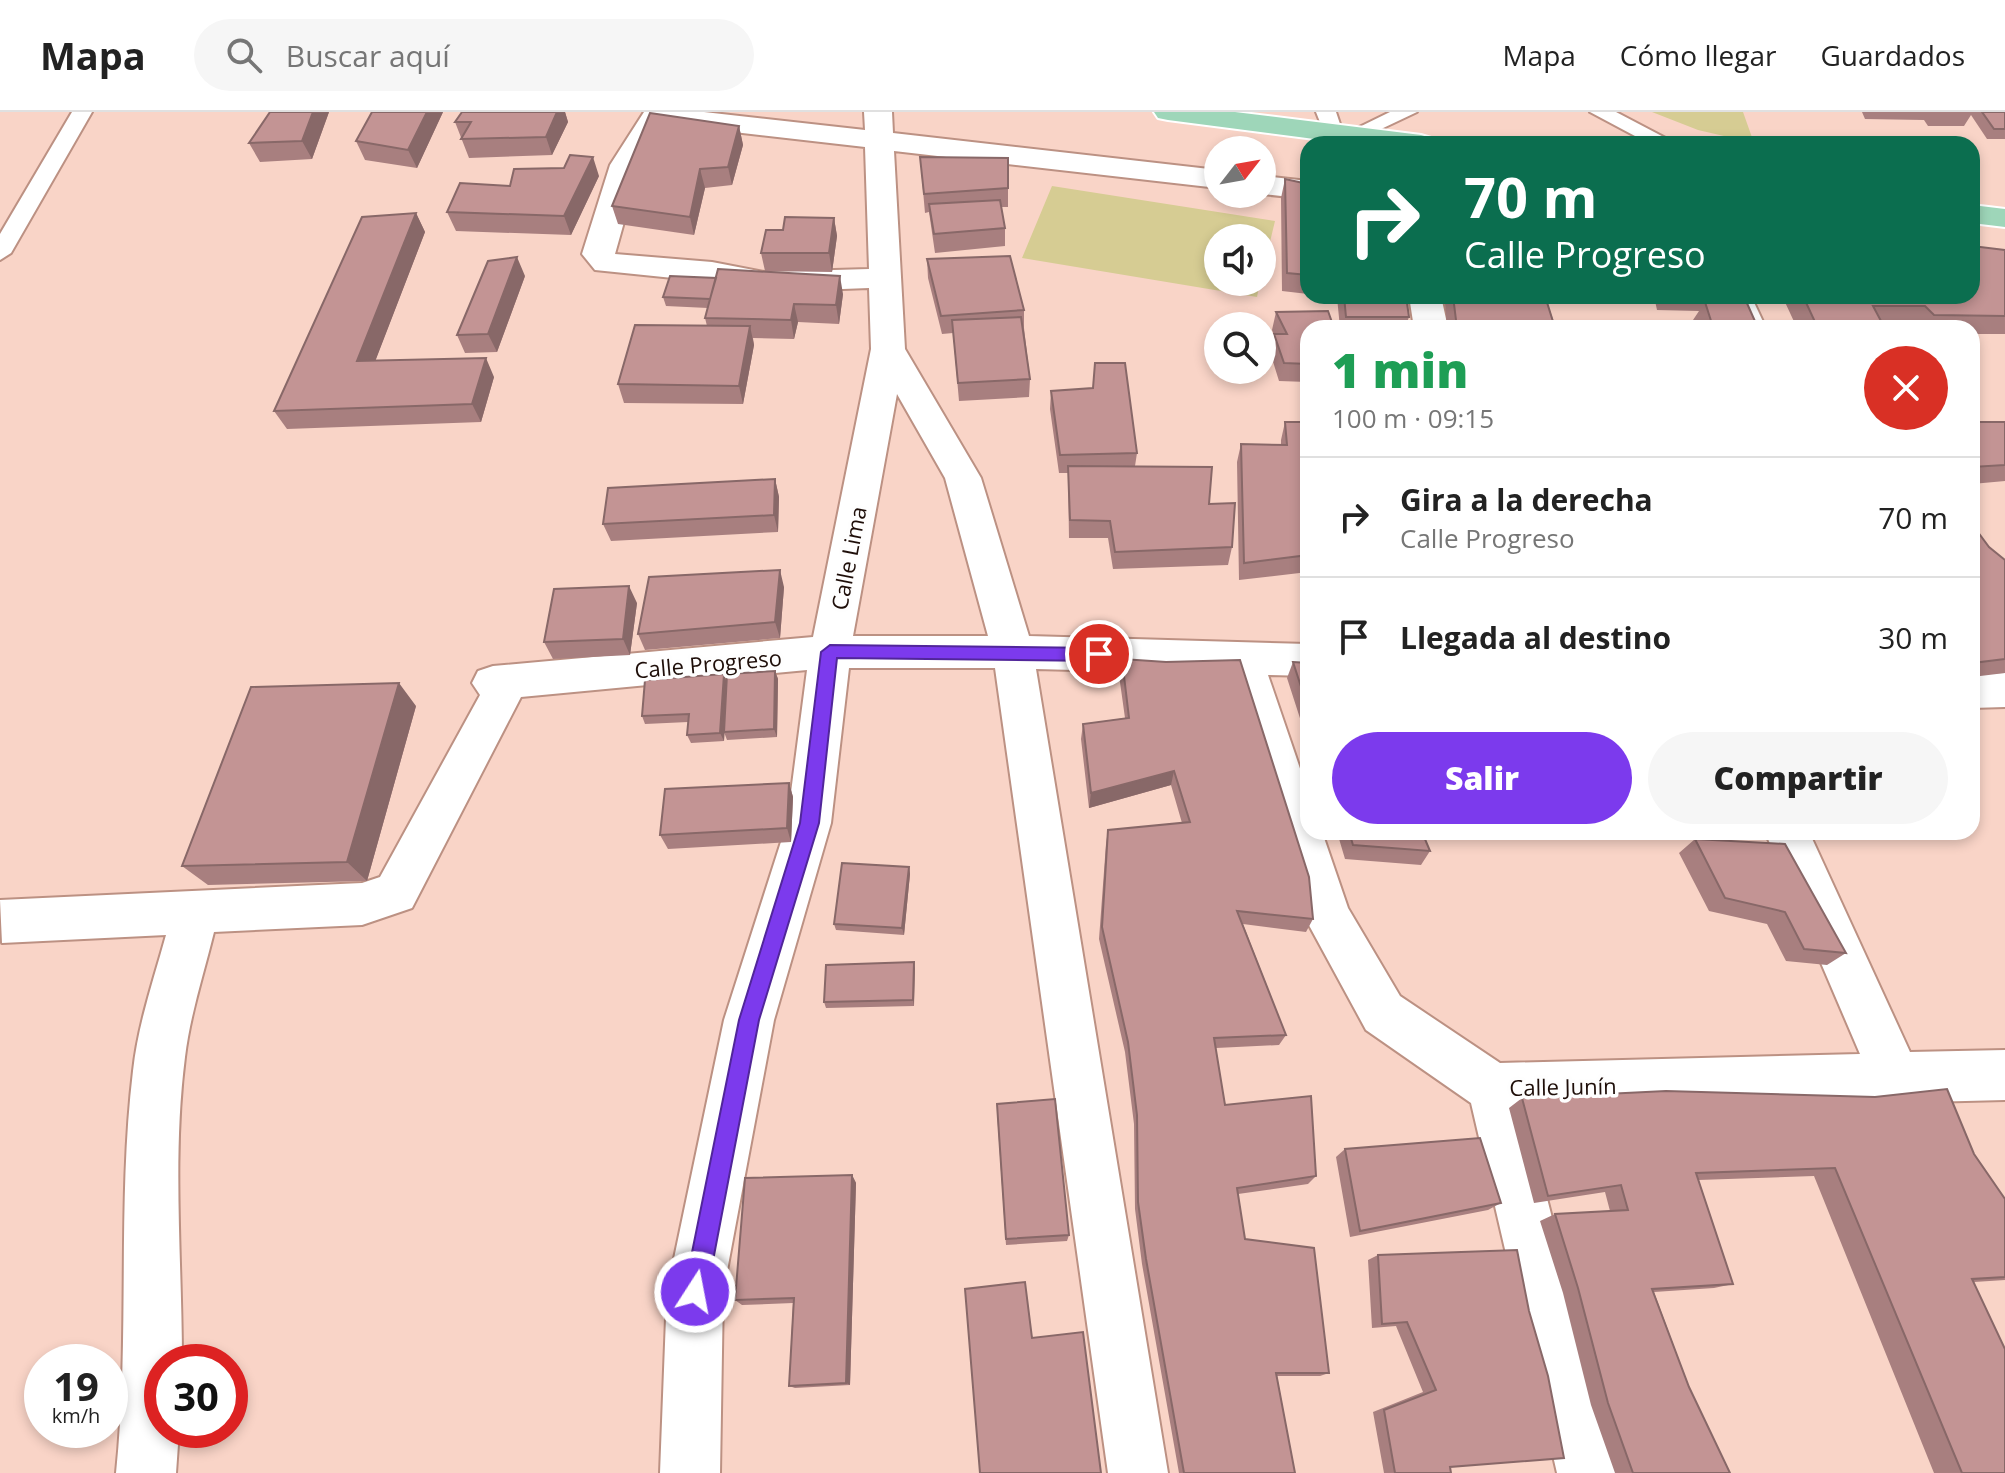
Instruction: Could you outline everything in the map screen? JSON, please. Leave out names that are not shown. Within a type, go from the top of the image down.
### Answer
[{"type":"main road","points":[[1168,112],[1337,127],[1381,136]]},
{"type":"main road","points":[[1980,215],[2005,218]]},
{"type":"street","points":[[885,278],[764,282],[712,272],[606,263],[598,254],[625,165],[656,115],[878,125],[1204,177]]},
{"type":"street","points":[[878,125],[888,349],[963,478],[1013,652],[1138,1473]]},
{"type":"street","points":[[1276,187],[1300,189]]},
{"type":"street","name":"Calle Lima","points":[[690,1473],[695,1292],[749,1020],[809,823],[830,652],[888,349]]},
{"type":"street","name":"Calle Progreso","points":[[196,912],[362,904],[396,893],[500,683],[830,652],[1013,652],[1300,660]]},
{"type":"street","name":"Calle Junín","points":[[1242,658],[1300,834]]},
{"type":"street","points":[[1980,691],[2005,690]]},
{"type":"street","name":"Calle Junín","points":[[1302,840],[1327,916],[1383,1013],[1493,1088],[1896,1079],[2000,1085]]},
{"type":"street","points":[[1791,840],[1896,1079]]},
{"type":"street","points":[[2,921],[196,912],[158,1069],[152,1181],[154,1406],[146,1473]]},
{"type":"street","points":[[1493,1088],[1587,1473]]},
{"type":"lane","points":[[0,253],[82,112]]},
{"type":"lane","points":[[1337,127],[1407,112]]},
{"type":"lane","points":[[1600,112],[1650,136]]},
{"type":"shaded area","points":[[1652,112],[1743,112],[1752,136],[1724,136],[1698,130]]},
{"type":"shaded area","points":[[1052,186],[1275,221],[1274,224],[1204,224],[1204,288],[1022,258]]},
{"type":"building","points":[[270,112],[313,112],[302,141],[249,143]]},
{"type":"building","points":[[372,112],[427,112],[408,150],[356,141]]},
{"type":"building","points":[[462,112],[557,112],[546,137],[461,139],[471,122],[455,122]]},
{"type":"building","points":[[1982,112],[2005,112],[2005,129],[1994,129]]},
{"type":"building","points":[[650,113],[739,126],[728,167],[700,169],[690,217],[612,206]]},
{"type":"building","points":[[570,155],[593,157],[564,216],[447,212],[460,183],[510,186],[514,169],[564,168]]},
{"type":"building","points":[[920,157],[1008,158],[1008,188],[924,194]]},
{"type":"building","points":[[1285,179],[1300,182],[1300,274],[1287,273]]},
{"type":"building","points":[[1000,200],[1005,228],[934,234],[929,204]]},
{"type":"building","points":[[416,213],[357,361],[486,358],[472,404],[274,411],[362,217]]},
{"type":"building","points":[[785,217],[834,218],[829,253],[761,253],[766,230],[783,230]]},
{"type":"building","points":[[1980,247],[2005,250],[2005,316],[1934,315],[1925,306],[1873,306],[1880,320],[1814,320],[1807,304],[1980,304]]},
{"type":"building","points":[[1010,256],[1024,310],[941,316],[927,259]]},
{"type":"building","points":[[517,257],[488,334],[457,335],[488,261]]},
{"type":"building","points":[[718,269],[840,276],[836,305],[794,304],[791,320],[705,318]]},
{"type":"building","points":[[670,276],[716,278],[710,299],[663,297]]},
{"type":"building","points":[[1345,304],[1407,304],[1409,317],[1346,317]]},
{"type":"building","points":[[1454,304],[1548,304],[1552,320],[1456,320]]},
{"type":"building","points":[[1706,304],[1747,304],[1754,320],[1711,320]]},
{"type":"building","points":[[1328,311],[1331,320],[1300,320],[1300,364],[1284,363],[1276,334],[1287,334],[1276,312]]},
{"type":"building","points":[[1021,317],[1030,379],[958,383],[952,320]]},
{"type":"building","points":[[635,325],[750,326],[739,386],[618,384]]},
{"type":"building","points":[[1095,363],[1125,363],[1137,453],[1060,455],[1051,391],[1093,388]]},
{"type":"building","points":[[1285,422],[1300,422],[1300,556],[1244,563],[1241,444],[1287,445]]},
{"type":"building","points":[[1980,422],[2005,422],[2005,465],[1980,467]]},
{"type":"building","points":[[1068,466],[1212,467],[1209,504],[1235,503],[1232,547],[1115,552],[1110,521],[1070,520]]},
{"type":"building","points":[[775,479],[774,515],[603,524],[608,488]]},
{"type":"building","points":[[1980,535],[2005,560],[2005,659],[1980,662]]},
{"type":"building","points":[[780,570],[775,622],[638,634],[649,577]]},
{"type":"building","points":[[629,586],[623,639],[544,642],[554,589]]},
{"type":"building","points":[[1122,659],[1166,662],[1240,660],[1309,877],[1313,919],[1237,911],[1286,1035],[1214,1038],[1225,1105],[1311,1096],[1316,1176],[1237,1188],[1245,1239],[1314,1248],[1329,1373],[1276,1373],[1295,1473],[1184,1473],[1138,1202],[1137,1115],[1128,1042],[1102,927],[1108,830],[1190,822],[1174,771],[1091,793],[1083,724],[1129,718]]},
{"type":"building","points":[[1293,662],[1300,662],[1300,683]]},
{"type":"building","points":[[775,671],[774,729],[724,732],[727,674]]},
{"type":"building","points":[[724,674],[720,733],[687,735],[689,714],[642,716],[645,680]]},
{"type":"building","points":[[399,683],[347,862],[182,866],[251,687]]},
{"type":"building","points":[[789,783],[787,828],[660,835],[665,789]]},
{"type":"building","points":[[1351,840],[1425,840],[1430,851],[1353,845]]},
{"type":"building","points":[[1696,840],[1785,844],[1846,953],[1804,949],[1785,912],[1725,898]]},
{"type":"building","points":[[842,863],[909,867],[902,928],[834,924]]},
{"type":"building","points":[[914,962],[913,1000],[824,1002],[826,965]]},
{"type":"building","points":[[1947,1089],[1974,1154],[2005,1199],[2005,1277],[1972,1279],[2005,1349],[2005,1473],[1962,1473],[1835,1168],[1696,1173],[1733,1284],[1652,1289],[1689,1387],[1730,1473],[1633,1473],[1608,1403],[1555,1214],[1628,1210],[1621,1185],[1548,1196],[1522,1098],[1666,1091],[1875,1097]]},
{"type":"building","points":[[1055,1099],[1069,1235],[1006,1239],[997,1104]]},
{"type":"building","points":[[1480,1138],[1501,1203],[1360,1231],[1345,1149]]},
{"type":"building","points":[[852,1175],[846,1383],[789,1386],[794,1298],[735,1300],[745,1178]]},
{"type":"building","points":[[1517,1250],[1529,1311],[1548,1376],[1564,1458],[1450,1467],[1451,1473],[1395,1473],[1384,1410],[1436,1390],[1407,1322],[1382,1324],[1378,1255]]},
{"type":"building","points":[[1025,1282],[1032,1338],[1083,1332],[1101,1473],[980,1473],[965,1289]]},
{"type":"route","points":[[695,1292],[749,1020],[809,823],[830,652],[1099,654]]}]
